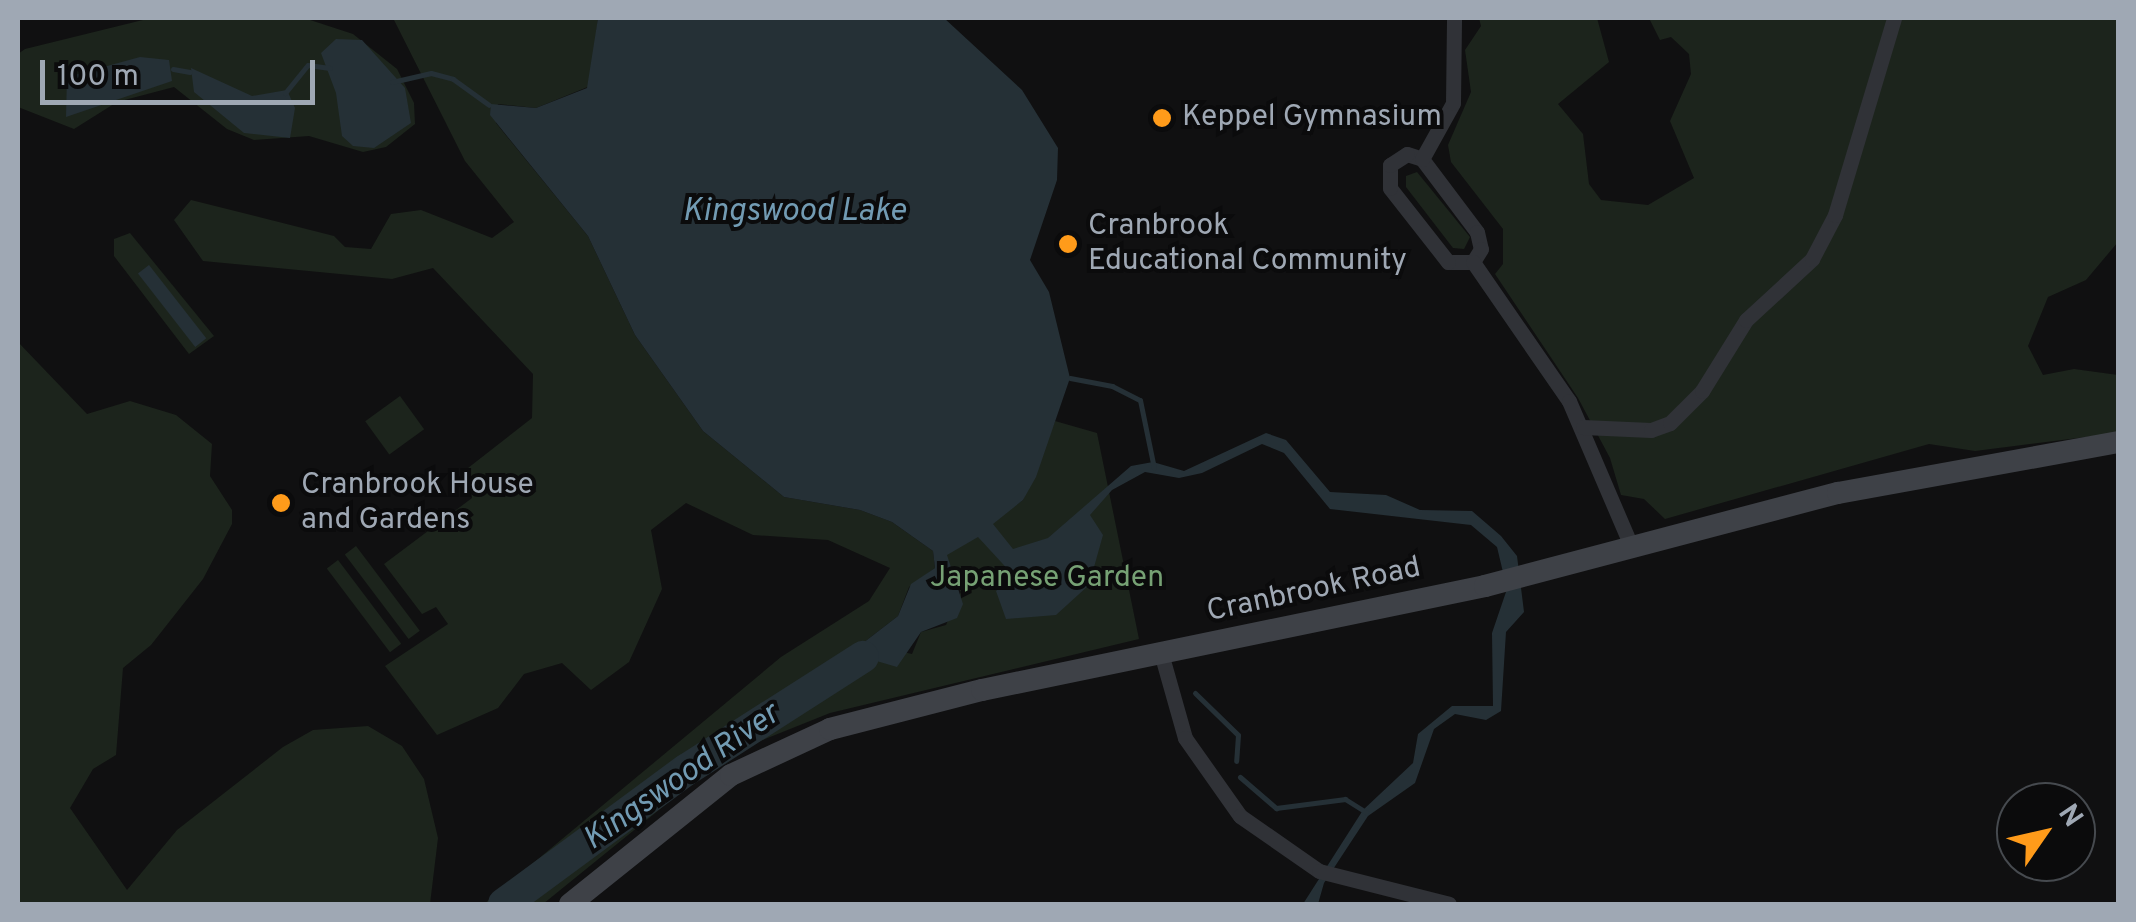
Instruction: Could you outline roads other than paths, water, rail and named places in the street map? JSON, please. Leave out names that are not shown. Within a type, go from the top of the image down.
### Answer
[{"type":"street","points":[[1422,159],[1453,103],[1454,18]]},
{"type":"street","points":[[1583,427],[1651,430],[1670,424],[1702,391],[1746,320],[1812,259],[1835,215],[1894,18]]},
{"type":"street","points":[[1422,159],[1395,159],[1388,184],[1448,262],[1473,262]]},
{"type":"street","points":[[1422,159],[1480,239],[1473,262]]},
{"type":"street","points":[[1473,262],[1522,325],[1583,427],[1630,546]]},
{"type":"street","name":"Cranbrook Road","points":[[570,904],[731,776],[798,739],[982,690],[1558,569],[1630,546],[1838,494],[2118,442]]},
{"type":"street","points":[[1160,653],[1185,738],[1220,795],[1286,853],[1338,878],[1449,904]]},
{"type":"water","name":"Kingswood Lake","points":[[598,18],[944,18],[1022,90],[1058,148],[1057,180],[1030,260],[1049,292],[1070,378],[1036,477],[1023,500],[993,524],[1013,549],[1048,538],[1131,466],[1153,462],[1184,471],[1266,433],[1286,440],[1330,492],[1386,495],[1420,510],[1472,511],[1501,536],[1517,556],[1524,612],[1506,632],[1501,711],[1486,720],[1455,714],[1434,729],[1415,783],[1368,816],[1324,883],[1318,904],[1303,904],[1363,810],[1413,763],[1418,734],[1452,706],[1493,706],[1492,633],[1507,589],[1497,547],[1471,525],[1330,509],[1284,453],[1262,444],[1202,473],[1179,478],[1145,472],[1112,490],[1090,515],[1103,535],[1089,585],[1056,615],[1006,619],[996,591],[1013,575],[978,537],[947,555],[963,604],[957,618],[921,632],[897,667],[863,657],[863,643],[898,616],[911,584],[935,568],[933,551],[892,522],[860,510],[784,497],[703,431],[635,335],[588,236],[490,115],[491,104],[536,108],[587,88]]},
{"type":"water","points":[[336,39],[362,40],[405,88],[411,123],[374,148],[353,146],[342,136],[336,93],[321,53]]},
{"type":"water","points":[[140,57],[169,60],[172,81],[66,117],[67,77]]},
{"type":"water","points":[[191,68],[252,96],[287,90],[295,108],[290,138],[244,133],[194,92]]},
{"type":"water","points":[[149,265],[206,338],[195,347],[138,274]]},
{"type":"waterway","points":[[285,93],[308,65],[330,68]]},
{"type":"waterway","points":[[173,69],[190,72]]},
{"type":"waterway","points":[[392,82],[431,73],[453,79],[489,105]]},
{"type":"waterway","points":[[1070,378],[1112,386],[1140,400],[1154,468]]},
{"type":"waterway","name":"Kingswood River","points":[[504,904],[686,770],[863,657]]},
{"type":"waterway","points":[[1195,693],[1238,735],[1236,761]]},
{"type":"waterway","points":[[1240,777],[1276,808],[1345,799],[1366,812]]},
{"type":"place","name":"Keppel Gymnasium","points":[[1162,118]]},
{"type":"place","name":"Cranbrook Educational Community","points":[[1068,244]]},
{"type":"place","name":"Cranbrook House and Gardens","points":[[281,503]]},
{"type":"park label","name":"Japanese Garden","points":[[1047,579]]}]
